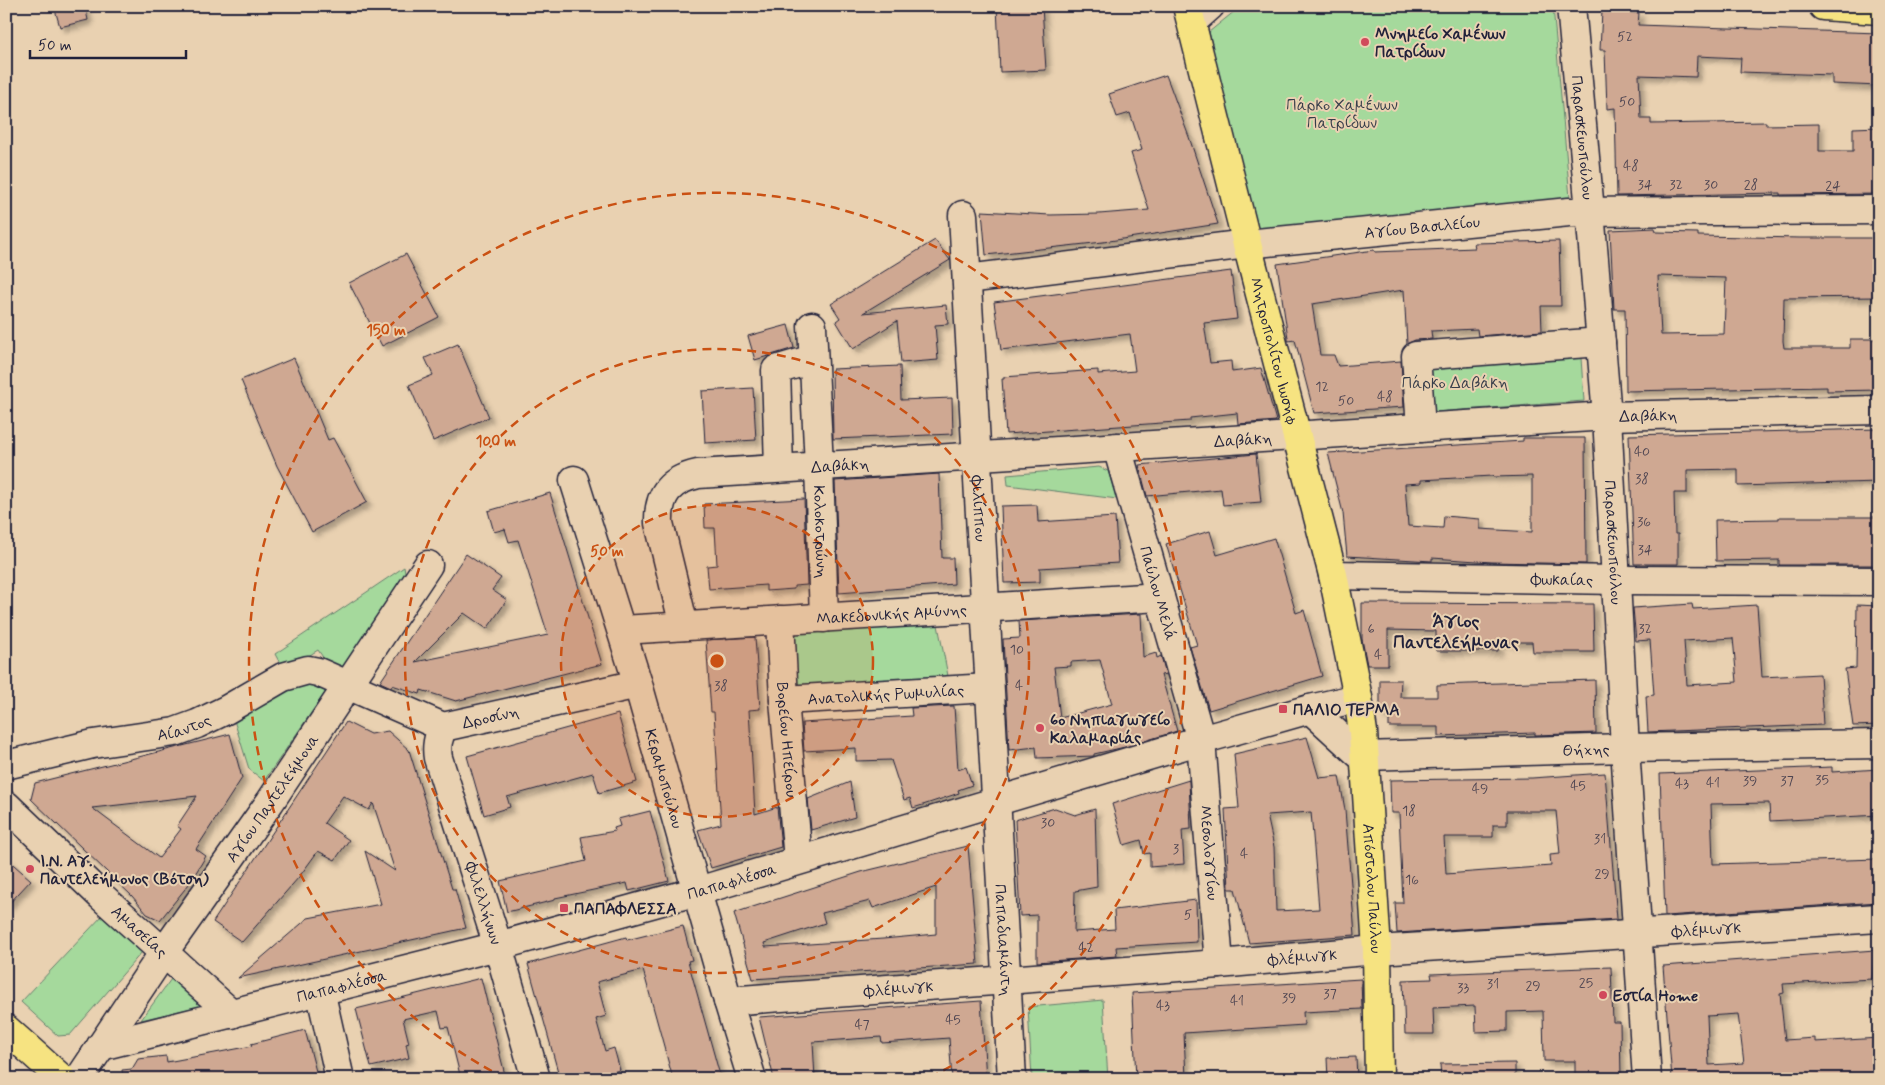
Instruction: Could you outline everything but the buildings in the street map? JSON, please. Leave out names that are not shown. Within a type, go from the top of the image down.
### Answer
[{"type":"main road","points":[[1823,6],[1879,10]]},
{"type":"main road","name":"Μητροπολίτου Ιωσήφ","points":[[1197,12],[1247,244],[1334,575],[1358,698]]},
{"type":"main road","name":"Απόστολου Παύλου","points":[[1358,698],[1364,756],[1377,950],[1379,1079]]},
{"type":"main road","points":[[6,1029],[62,1079]]},
{"type":"street","name":"Παρασκευοπούλου","points":[[1571,6],[1601,342],[1647,1079]]},
{"type":"street","name":"Αγίου Βασιλείου","points":[[967,279],[1247,244],[1590,211],[1879,210]]},
{"type":"street","name":"Φιλίππου","points":[[964,215],[996,801]]},
{"type":"street","name":"Κολοκοτρώνη","points":[[812,326],[824,618]]},
{"type":"street","points":[[1421,428],[1416,356],[1601,342]]},
{"type":"street","points":[[779,468],[776,370],[813,359]]},
{"type":"street","name":"Δαβάκη","points":[[684,626],[659,523],[659,512],[662,500],[671,485],[688,476],[698,474],[1606,416],[1879,410]]},
{"type":"street","name":"Παύλου Μελά","points":[[1117,447],[1201,740]]},
{"type":"street","name":"Κεραμοπούλου","points":[[574,480],[622,630],[752,1079]]},
{"type":"street","name":"Αγίου Παντελεήμονα","points":[[79,1079],[164,952],[270,802],[428,566]]},
{"type":"street","name":"Φωκαίας","points":[[1334,575],[1617,580],[1879,581]]},
{"type":"street","name":"Μακεδονικής Αμύνης","points":[[622,630],[1160,597]]},
{"type":"street","name":"Βορείου Ηπείρου","points":[[780,620],[784,700],[798,860]]},
{"type":"street","name":"Αίαντος","points":[[6,765],[93,744],[175,732],[198,724],[251,697],[283,677],[296,672],[308,670],[318,672],[349,685]]},
{"type":"street","name":"Δροσίνη","points":[[349,685],[443,727],[638,684]]},
{"type":"street","name":"Ανατολικής Ρωμυλίας","points":[[784,700],[989,688]]},
{"type":"street","name":"Παπαφλέσσα","points":[[101,1046],[498,946],[698,891],[1201,740],[1310,709],[1358,698]]},
{"type":"street","points":[[1310,709],[1359,754],[1364,756]]},
{"type":"street","name":"Φιλελλήνων","points":[[443,727],[438,738],[438,758],[498,946],[536,1079]]},
{"type":"street","name":"Μεσολογγίου","points":[[1201,740],[1219,964]]},
{"type":"street","name":"Θήχης","points":[[1364,756],[1625,748],[1879,744]]},
{"type":"street","name":"Παπαδιαμάντη","points":[[996,801],[1012,1079]]},
{"type":"street","name":"Αμασείας","points":[[6,805],[101,896],[232,1014]]},
{"type":"street","name":"Φλέμινγκ","points":[[728,1001],[1219,964],[1377,950],[1879,918]]},
{"type":"street","points":[[320,990],[340,1079]]},
{"type":"green space","name":"Πάρκο Χαμένων Πατρίδων","points":[[1241,6],[1553,6],[1570,198],[1255,231],[1209,32]]},
{"type":"green space","name":"Πάρκο Δαβάκη","points":[[1580,344],[1584,401],[1421,413],[1416,356]]},
{"type":"green space","points":[[1099,467],[1108,471],[1117,499],[1008,485],[1007,475]]},
{"type":"green space","points":[[404,567],[406,577],[340,672],[329,666],[318,650],[284,671],[275,654]]},
{"type":"green space","points":[[938,625],[950,686],[792,695],[790,633]]},
{"type":"green space","points":[[301,679],[329,687],[264,781],[249,769],[233,717]]},
{"type":"green space","points":[[103,915],[142,952],[70,1035],[58,1036],[21,1002]]},
{"type":"green space","points":[[174,975],[205,1005],[141,1020]]},
{"type":"green space","points":[[1103,1000],[1108,1079],[1032,1079],[1028,1007]]},
{"type":"place","name":"Μνημείο Χαμένων Πατρίδων","points":[[1365,42]]},
{"type":"place","name":"ΠΑΛΙΟ ΤΕΡΜΑ","points":[[1283,709]]},
{"type":"place","name":"6ο Νηπιαγωγείο Καλαμαριάς","points":[[1040,728]]},
{"type":"place","name":"Ι.Ν. Αγ. Παντελεήμονος (Βότση)","points":[[30,869]]},
{"type":"place","name":"ΠΑΠΑΦΛΕΣΣΑ","points":[[564,908]]},
{"type":"place","name":"Εστία Home","points":[[1603,995]]},
{"type":"district","name":"Άγιος Παντελεήμονας","points":[[1456,631]]}]
